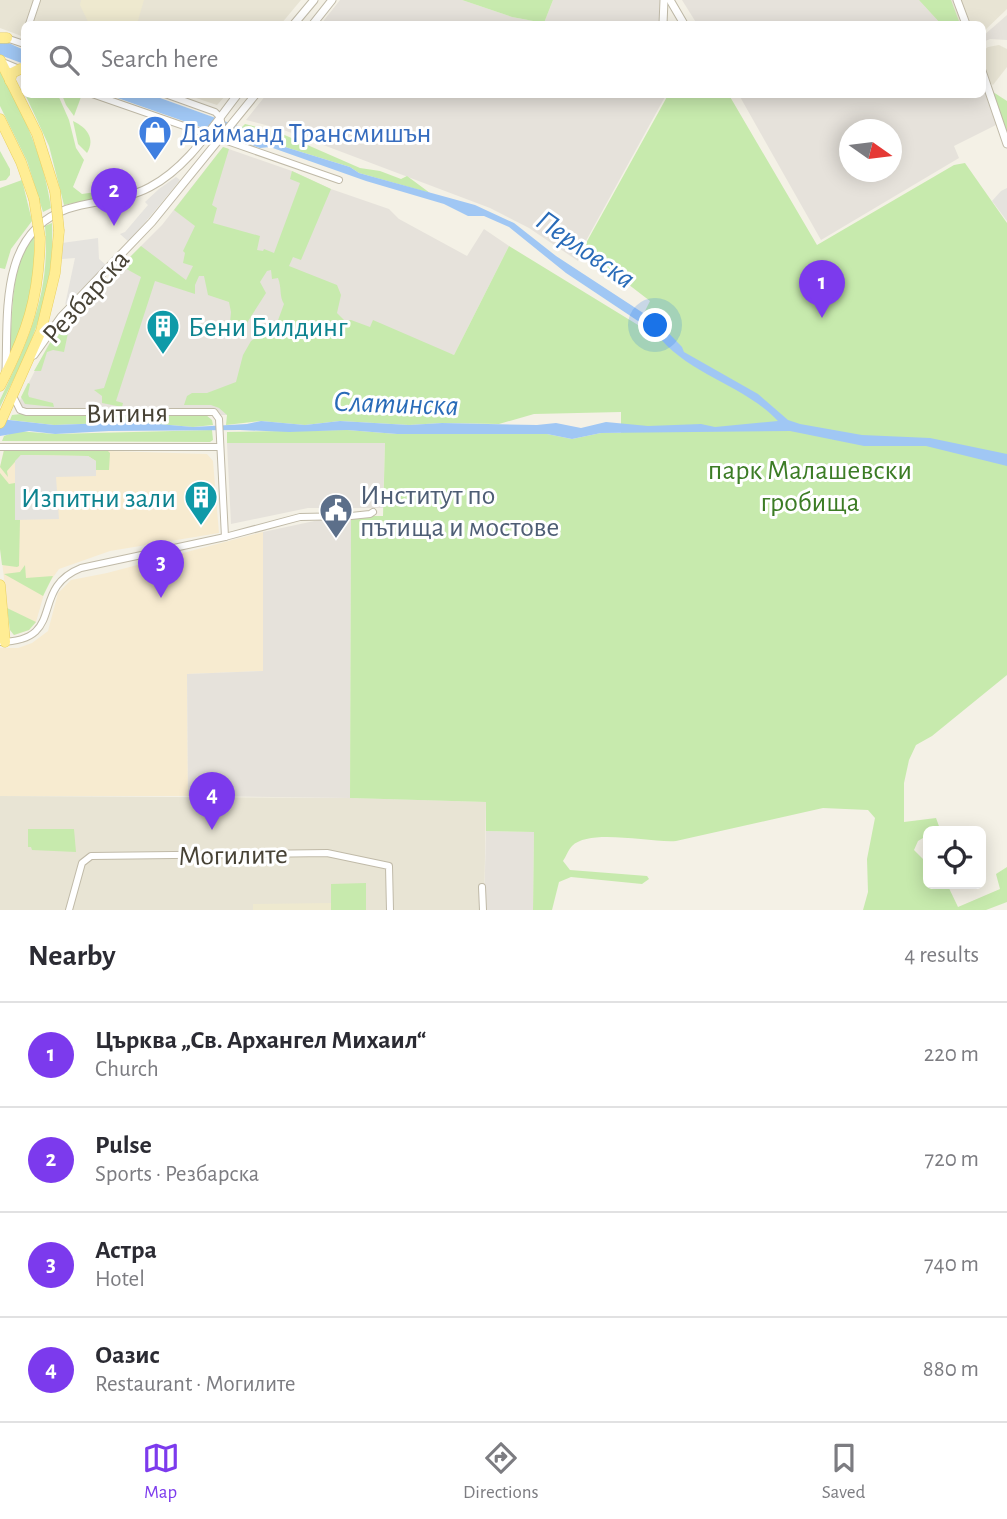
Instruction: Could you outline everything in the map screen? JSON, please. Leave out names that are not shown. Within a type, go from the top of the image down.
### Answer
[{"type":"main road","points":[[0,61],[37,134],[55,191],[59,232],[55,273],[41,331],[2,419]]},
{"type":"main road","points":[[10,81],[12,73],[21,70]]},
{"type":"main road","points":[[0,119],[21,162],[34,199],[40,238],[38,287],[32,314],[20,347],[0,386]]},
{"type":"main road","points":[[0,585],[2,642]]},
{"type":"street","points":[[30,21],[37,0]]},
{"type":"street","points":[[296,21],[314,0]]},
{"type":"street","points":[[315,21],[332,0]]},
{"type":"street","points":[[663,21],[664,0]]},
{"type":"street","points":[[670,0],[682,21]]},
{"type":"street","points":[[957,0],[965,21]]},
{"type":"street","points":[[2,37],[21,42]]},
{"type":"street","points":[[0,61],[21,70]]},
{"type":"street","points":[[986,83],[1007,144]]},
{"type":"street","points":[[104,98],[222,137],[339,180]]},
{"type":"street","points":[[176,98],[215,112],[220,117],[222,137]]},
{"type":"street","name":"Резбарска","points":[[6,375],[11,272],[21,243],[33,228],[47,217],[67,209],[114,200],[149,187],[180,165],[235,98]]},
{"type":"street","name":"Резбарска","points":[[24,371],[61,317],[152,222],[253,98]]},
{"type":"street","name":"Витиня","points":[[13,395],[20,410],[26,412],[211,411],[217,414],[225,537]]},
{"type":"street","name":"Витиня","points":[[0,447],[220,443]]},
{"type":"street","points":[[2,642],[26,639],[39,629],[54,589],[62,578],[81,568],[225,537],[300,517],[351,516],[373,512]]},
{"type":"street","name":"Могилите","points":[[69,910],[82,863],[91,856],[327,853],[389,866],[390,910]]},
{"type":"street","points":[[482,887],[482,910]]},
{"type":"shaded area","points":[[0,0],[301,0],[284,21],[21,21],[21,36],[0,28]]},
{"type":"shaded area","points":[[81,0],[144,0],[138,21],[88,21],[80,5]]},
{"type":"shaded area","points":[[340,0],[462,0],[512,17],[533,21],[323,21]]},
{"type":"shaded area","points":[[553,0],[660,0],[659,21],[545,21]]},
{"type":"shaded area","points":[[682,0],[919,0],[938,21],[695,21]]},
{"type":"shaded area","points":[[919,0],[1007,0],[1007,9],[986,29],[986,21],[938,21]]},
{"type":"shaded area","points":[[1007,15],[1007,40],[986,41],[986,33]]},
{"type":"shaded area","points":[[999,45],[1007,49],[1007,67],[993,85],[986,73],[988,47]]},
{"type":"shaded area","points":[[986,81],[1000,123],[954,146],[959,158],[821,240],[741,98],[986,98]]},
{"type":"shaded area","points":[[196,98],[223,98],[217,105]]},
{"type":"shaded area","points":[[264,98],[664,98],[582,248],[578,261],[529,228],[490,208],[281,129],[246,120]]},
{"type":"shaded area","points":[[223,147],[389,209],[399,219],[467,256],[484,229],[509,246],[454,355],[370,327],[245,415],[50,415],[21,414],[15,410],[58,329],[162,225]]},
{"type":"shaded area","points":[[176,177],[180,180],[129,242],[120,234],[125,232],[148,205],[145,202]]},
{"type":"shaded area","points":[[1007,188],[1007,221],[992,201]]},
{"type":"shaded area","points":[[98,238],[99,259],[106,265],[65,305],[75,258],[62,259],[62,243]]},
{"type":"shaded area","points":[[227,443],[385,443],[383,508],[308,508],[231,524]]},
{"type":"shaded area","points":[[4,450],[207,454],[213,461],[219,533],[110,551],[59,569],[46,587],[36,622],[29,630],[14,635],[10,630],[0,544],[0,467]]},
{"type":"shaded area","points":[[21,455],[88,456],[96,461],[96,476],[56,477],[59,519],[15,520],[15,461]]},
{"type":"shaded area","points":[[319,520],[351,520],[350,798],[188,796],[187,674],[263,671],[263,532]]},
{"type":"shaded area","points":[[263,532],[263,671],[187,674],[188,796],[0,796],[0,648],[18,648],[32,643],[48,631],[58,593],[71,580]]},
{"type":"shaded area","points":[[0,796],[350,798],[486,802],[484,910],[0,910]]},
{"type":"shaded area","points":[[486,831],[534,832],[533,910],[484,910]]},
{"type":"shaded area","points":[[331,903],[331,910],[253,910],[253,904]]},
{"type":"green space","points":[[462,0],[553,0],[545,21],[512,17]]},
{"type":"green space","points":[[919,0],[951,0],[959,21],[938,21]]},
{"type":"green space","points":[[0,69],[38,153],[51,208],[43,212],[27,161],[0,106]]},
{"type":"green space","points":[[993,92],[1007,101],[1007,133]]},
{"type":"green space","points":[[27,98],[59,98],[69,120],[76,148],[84,160],[73,187],[82,194],[137,186],[131,191],[64,205],[49,146]]},
{"type":"green space","points":[[63,98],[81,98],[74,116]]},
{"type":"green space","name":"парк Малашевски гробища","points":[[666,98],[731,98],[817,245],[954,165],[965,163],[1007,223],[1007,675],[932,736],[916,745],[909,760],[904,783],[904,822],[936,818],[939,826],[923,826],[923,838],[918,841],[914,850],[923,859],[923,889],[949,889],[958,907],[1000,889],[996,874],[1007,867],[1007,902],[986,910],[863,910],[868,892],[867,859],[875,818],[868,810],[823,808],[676,841],[606,837],[581,841],[572,846],[563,861],[570,870],[647,876],[649,879],[642,884],[571,877],[559,882],[552,910],[533,910],[534,832],[486,831],[486,802],[350,798],[351,516],[383,516],[385,443],[227,443],[227,432],[347,430],[397,434],[547,434],[572,439],[601,433],[621,433],[621,412],[534,414],[499,424],[409,425],[340,421],[305,425],[261,421],[226,425],[227,415],[219,408],[211,405],[184,405],[187,396],[192,393],[207,393],[236,382],[243,355],[251,341],[277,323],[284,304],[278,278],[272,279],[271,270],[267,271],[260,282],[266,293],[245,326],[235,335],[229,333],[229,302],[208,295],[204,276],[199,276],[195,294],[155,281],[116,401],[123,403],[122,407],[102,403],[102,396],[94,390],[104,388],[141,277],[121,266],[141,246],[186,280],[193,266],[183,263],[183,251],[195,226],[174,210],[223,147],[229,149],[212,205],[217,208],[213,223],[260,236],[257,250],[264,249],[274,253],[300,183],[290,179],[292,171],[331,189],[301,260],[293,257],[289,266],[337,285],[341,295],[337,313],[345,321],[351,320],[370,327],[373,320],[454,355],[509,246],[638,325],[650,301],[585,251],[585,245]]},
{"type":"green space","points":[[73,121],[82,126],[90,138],[87,153],[78,144]]},
{"type":"green space","points":[[245,124],[280,133],[360,168],[380,171],[401,179],[407,176],[430,193],[359,173],[350,167],[285,147],[266,136],[241,128]]},
{"type":"green space","points":[[0,151],[10,169],[10,175],[6,180],[0,181]]},
{"type":"green space","points":[[22,180],[32,221],[11,249],[5,269],[0,268],[0,188]]},
{"type":"green space","points":[[52,223],[50,273],[39,318],[0,407],[0,400],[28,337],[41,295],[46,250],[45,226]]},
{"type":"green space","points":[[34,235],[34,267],[29,298],[9,358],[18,259]]},
{"type":"green space","points":[[64,328],[68,333],[64,352],[47,352],[41,371],[34,371],[58,329]]},
{"type":"green space","points":[[28,383],[29,397],[53,403],[54,407],[25,404],[21,397]]},
{"type":"green space","points":[[12,415],[206,415],[213,425],[193,427],[135,422],[54,425],[10,420]]},
{"type":"green space","points":[[212,430],[213,440],[210,442],[2,441],[4,436],[17,431],[55,434]]},
{"type":"green space","points":[[4,450],[108,451],[109,470],[96,470],[96,461],[88,456],[21,455],[7,471],[8,477],[0,467]]},
{"type":"green space","points":[[0,473],[9,484],[15,483],[15,519],[20,520],[17,567],[2,565]]},
{"type":"green space","points":[[25,565],[26,578],[53,576],[43,596],[4,574],[20,572]]},
{"type":"green space","points":[[7,608],[36,622],[29,630],[14,635],[10,630]]},
{"type":"green space","points":[[28,829],[74,829],[76,852],[32,850],[28,847]]},
{"type":"green space","points":[[366,883],[366,910],[331,910],[331,884]]},
{"type":"water","points":[[0,39],[21,49],[21,63],[0,55]]},
{"type":"water","points":[[118,98],[160,98],[266,136],[285,147],[350,167],[359,173],[475,205],[514,223],[556,256],[660,324],[684,352],[758,394],[788,420],[862,435],[930,438],[1007,454],[1007,466],[926,446],[864,446],[790,431],[601,433],[572,439],[547,434],[397,434],[347,430],[109,431],[55,434],[29,431],[0,436],[0,419],[54,425],[135,422],[193,427],[261,421],[305,425],[340,421],[409,425],[556,423],[581,428],[606,422],[648,426],[701,424],[715,427],[778,421],[748,397],[683,359],[656,333],[566,273],[509,227],[484,216],[468,216],[444,204],[366,181],[270,147],[260,148]]},
{"type":"place","name":"Дайманд Трансмишън","points":[[155,162]]},
{"type":"place","name":"Pulse","points":[[114,226]]},
{"type":"place","name":"Църква „Св. Архангел Михаил“","points":[[822,318]]},
{"type":"place","name":"Бени Билдинг","points":[[163,356]]},
{"type":"place","name":"Изпитни зали","points":[[201,527]]},
{"type":"place","name":"Институт по пътища и мостове","points":[[336,540]]},
{"type":"place","name":"Астра","points":[[161,598]]},
{"type":"place","name":"Оазис","points":[[212,830]]},
{"type":"water label","name":"Перловска","points":[[586,249]]},
{"type":"water label","name":"Слатинска","points":[[396,403]]}]
